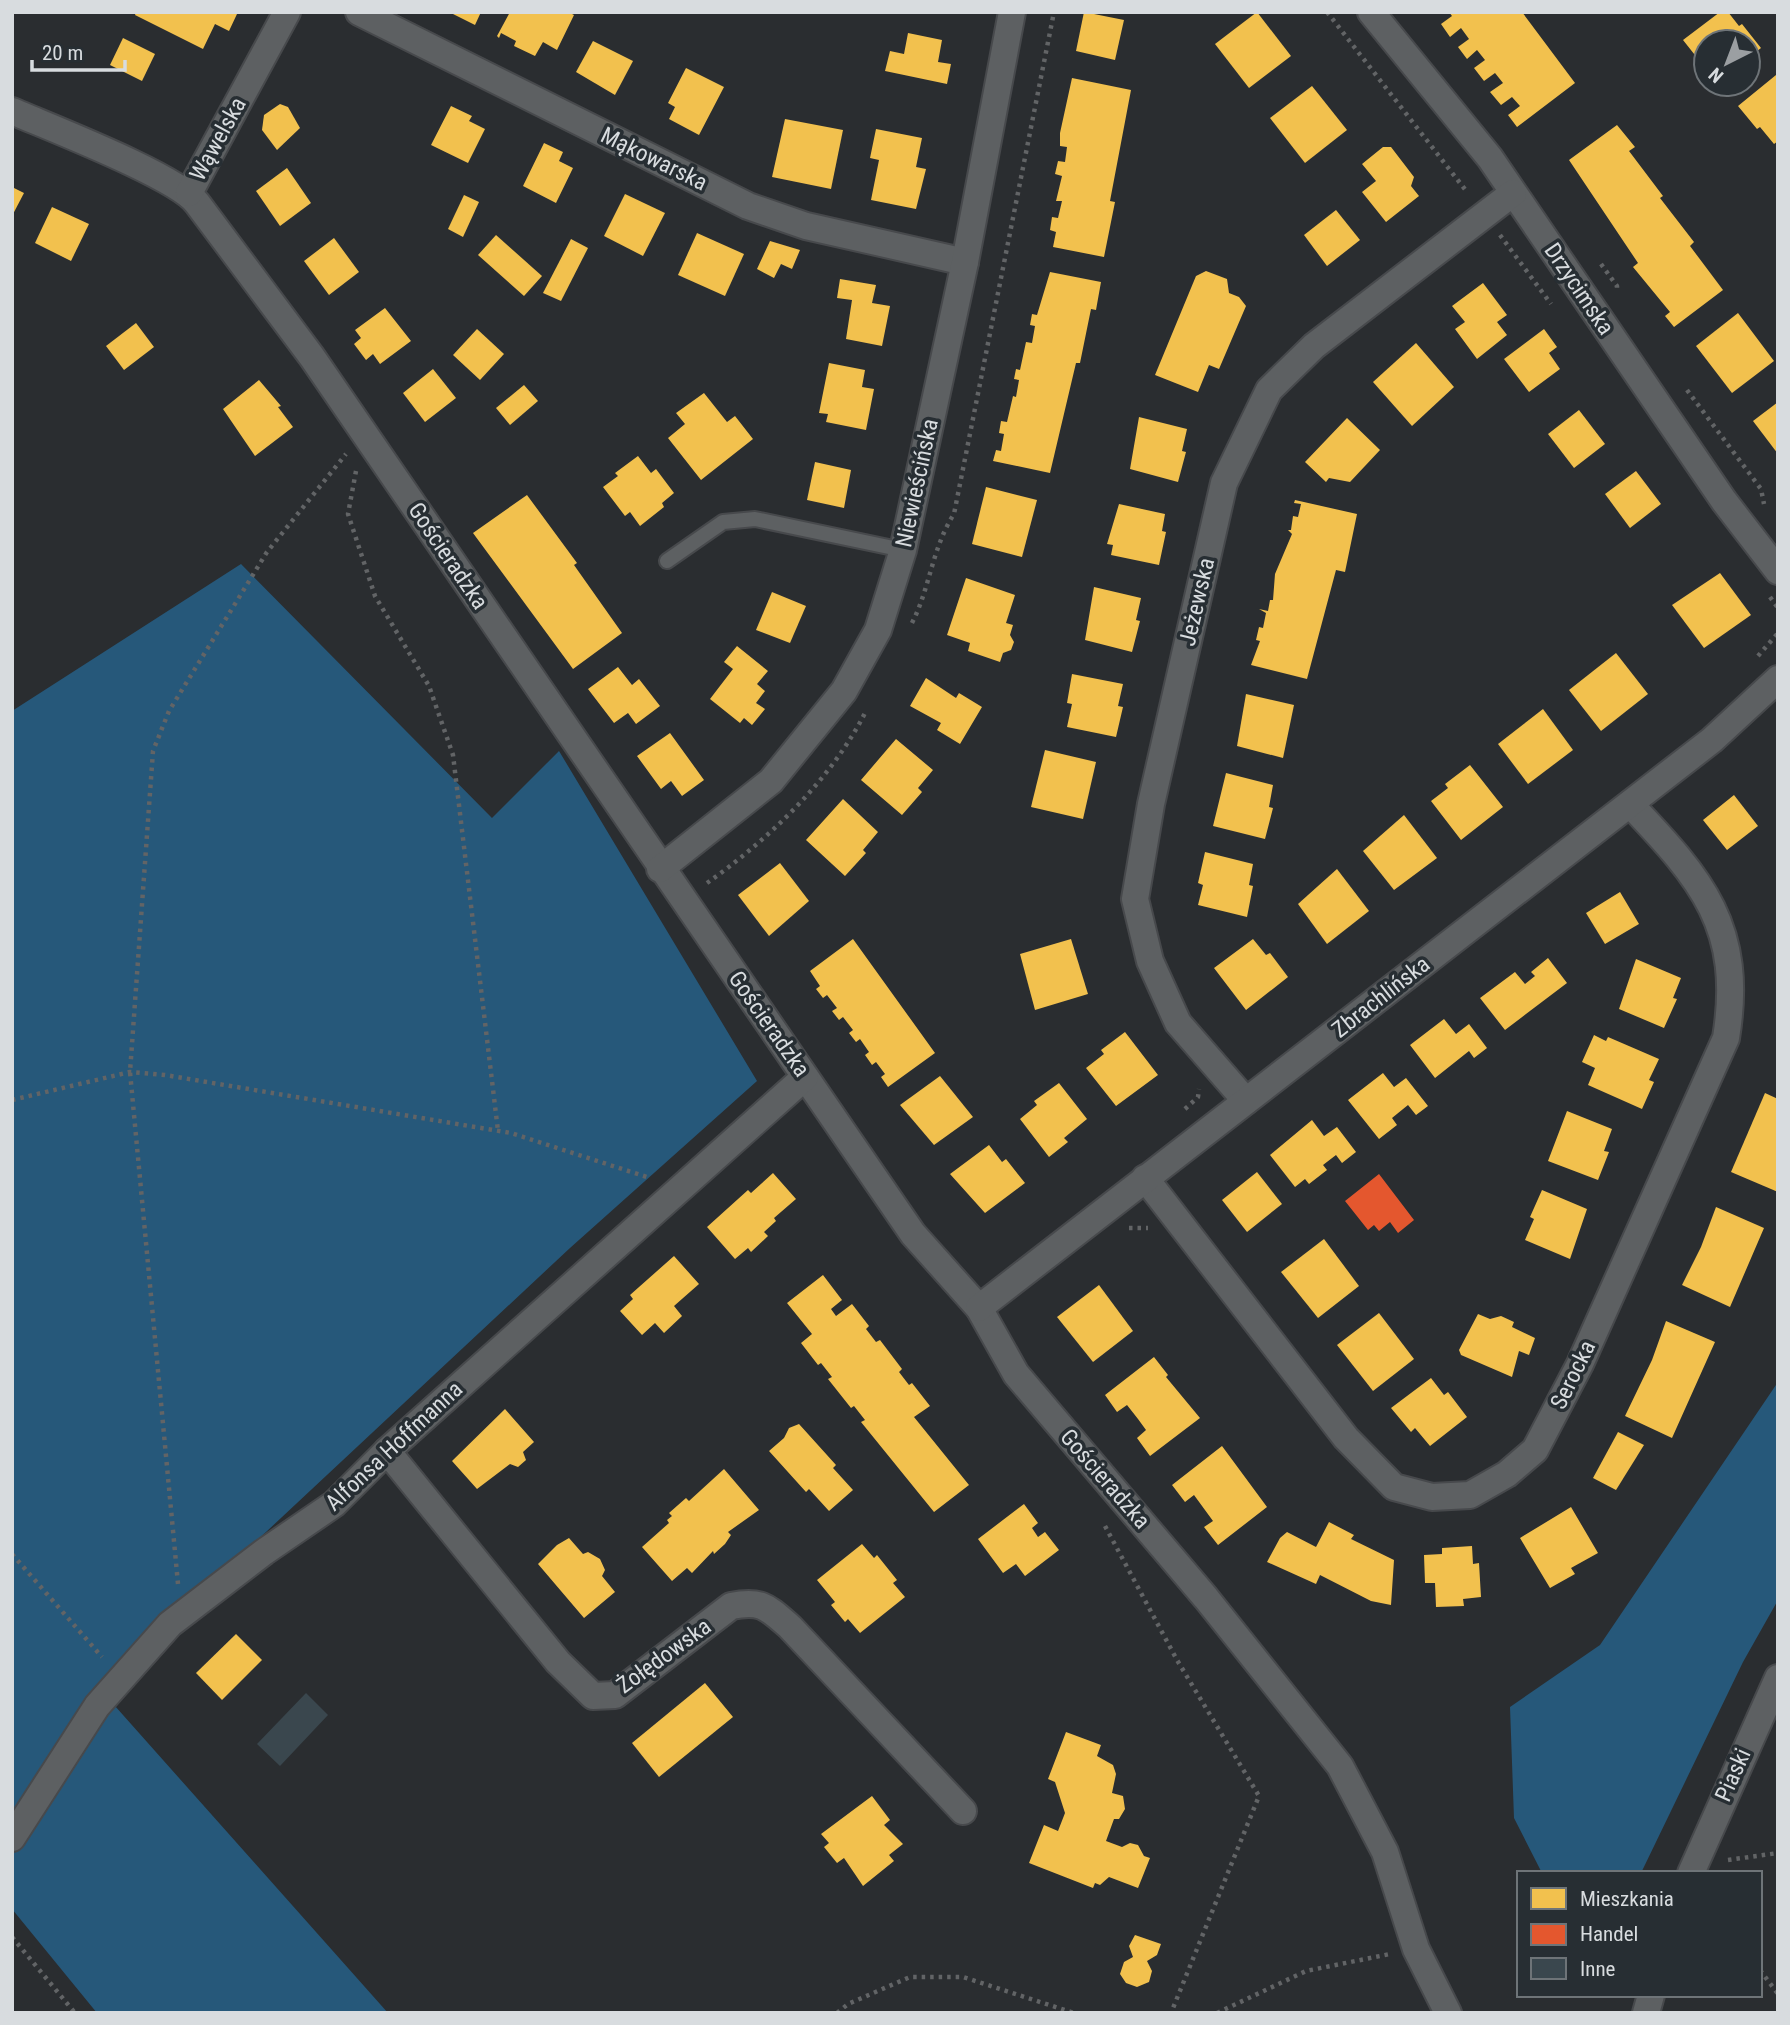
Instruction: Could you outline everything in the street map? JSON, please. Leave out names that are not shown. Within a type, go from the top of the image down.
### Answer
[{"type":"street","name":"Wąwelska","points":[[189,193],[287,12]]},
{"type":"street","name":"Mąkowarska","points":[[359,12],[748,206],[806,226],[965,262]]},
{"type":"street","name":"Niewieścińska","points":[[660,869],[771,781],[844,691],[878,629],[903,550],[965,262],[1012,12]]},
{"type":"street","name":"Drzycimska","points":[[1371,12],[1429,80],[1513,193],[1724,501],[1778,571]]},
{"type":"street","name":"Gościeradzka","points":[[12,111],[189,193],[312,357],[660,869],[913,1234],[979,1308],[1017,1374],[1206,1598],[1340,1766],[1385,1852],[1416,1949],[1448,2013]]},
{"type":"street","name":"Jeżewska","points":[[1246,1101],[1178,1023],[1150,961],[1135,899],[1151,804],[1224,483],[1269,390],[1314,346],[1513,193]]},
{"type":"street","name":"Zbrachlińska","points":[[979,1308],[1712,740],[1778,679]]},
{"type":"street","name":"Serocka","points":[[1145,1178],[1346,1438],[1394,1487],[1432,1497],[1470,1495],[1507,1474],[1535,1450],[1580,1364],[1726,1038],[1731,1005],[1728,945],[1717,914],[1683,859],[1630,804]]},
{"type":"street","name":"Alfonsa Hoffmanna","points":[[12,1838],[97,1706],[181,1616],[264,1552],[334,1504],[387,1451],[805,1077]]},
{"type":"street","name":"Żołędowska","points":[[387,1451],[558,1662],[593,1696],[615,1695],[731,1606],[753,1602],[768,1608],[790,1627],[963,1811]]},
{"type":"street","name":"Piaski","points":[[1693,1869],[1778,1678]]},
{"type":"lane","points":[[667,561],[723,522],[755,519],[903,550]]},
{"type":"path","points":[[1327,12],[1558,312]]},
{"type":"path","points":[[181,1616],[130,1072],[153,751],[169,711],[267,552],[364,433]]},
{"type":"path","points":[[364,433],[348,514],[375,596],[429,686],[453,755],[498,1131]]},
{"type":"path","points":[[1770,596],[1778,608]]},
{"type":"path","points":[[1178,1115],[1198,1097],[1198,1086],[1190,1071],[1206,1055]]},
{"type":"path","points":[[12,1100],[130,1072],[164,1075],[498,1131],[680,1188]]},
{"type":"path","points":[[1123,1229],[1150,1228],[1154,1231],[1175,1216]]},
{"type":"path","points":[[1100,1514],[1177,1660],[1259,1796],[1171,2013]]},
{"type":"path","points":[[12,1554],[121,1679]]},
{"type":"path","points":[[1693,1869],[1778,1853]]},
{"type":"path","points":[[12,1937],[75,2013]]},
{"type":"path","points":[[1217,2013],[1306,1971],[1416,1949]]},
{"type":"path","points":[[1762,1973],[1778,1994]]},
{"type":"path","points":[[837,2013],[848,2004],[910,1977],[964,1977],[1074,2013]]},
{"type":"shaded area","points":[[241,564],[492,818],[559,751],[757,1081],[570,1248],[99,1688],[388,2013],[97,2013],[12,1909],[12,711]]},
{"type":"shaded area","points":[[1778,1382],[1778,1600],[1743,1662],[1642,1871],[1541,1871],[1514,1818],[1510,1707],[1600,1645]]},
{"type":"building: Mieszkania","points":[[136,12],[237,14],[229,31],[215,24],[203,49],[135,15]]},
{"type":"building: Mieszkania","points":[[449,12],[481,12],[475,25]]},
{"type":"building: Mieszkania","points":[[510,12],[568,12],[574,15],[557,50],[543,42],[535,56],[514,46],[516,41],[501,33],[499,38],[497,36]]},
{"type":"building: Mieszkania","points":[[1084,12],[1124,20],[1115,60],[1076,51]]},
{"type":"building: Mieszkania","points":[[1257,12],[1291,56],[1249,88],[1215,44]]},
{"type":"building: Mieszkania","points":[[1449,12],[1522,12],[1575,83],[1517,127],[1508,115],[1520,106],[1512,97],[1501,105],[1490,92],[1503,83],[1495,73],[1484,81],[1474,68],[1485,60],[1477,50],[1467,59],[1458,47],[1469,39],[1461,28],[1450,37],[1441,24],[1452,16]]},
{"type":"building: Mieszkania","points":[[1720,12],[1728,12],[1739,26],[1742,24],[1745,28],[1699,28]]},
{"type":"building: Mieszkania","points":[[908,33],[942,40],[938,62],[951,64],[947,84],[885,71],[890,51],[904,54]]},
{"type":"building: Mieszkania","points":[[1692,33],[1692,51],[1683,40]]},
{"type":"building: Mieszkania","points":[[123,38],[155,54],[142,81],[110,65]]},
{"type":"building: Mieszkania","points":[[593,41],[633,61],[615,95],[576,72]]},
{"type":"building: Mieszkania","points":[[686,68],[724,87],[699,135],[669,119],[675,107],[668,103]]},
{"type":"building: Mieszkania","points":[[1776,75],[1778,141],[1774,144],[1738,106],[1748,98],[1762,98],[1762,86]]},
{"type":"building: Mieszkania","points":[[1072,78],[1131,90],[1110,201],[1115,202],[1104,257],[1053,247],[1056,232],[1050,230],[1052,217],[1058,218],[1062,201],[1056,201],[1062,176],[1055,174],[1058,161],[1065,162],[1067,147],[1060,146],[1060,133]]},
{"type":"building: Mieszkania","points":[[1312,86],[1347,130],[1305,163],[1270,118]]},
{"type":"building: Mieszkania","points":[[280,104],[288,107],[300,128],[277,150],[262,130],[264,115]]},
{"type":"building: Mieszkania","points":[[451,106],[472,116],[469,121],[485,129],[468,163],[431,145]]},
{"type":"building: Mieszkania","points":[[785,119],[843,130],[831,189],[772,177]]},
{"type":"building: Mieszkania","points":[[1617,125],[1635,147],[1629,151],[1694,242],[1690,246],[1723,290],[1674,327],[1665,316],[1670,312],[1633,267],[1638,263],[1569,160]]},
{"type":"building: Mieszkania","points":[[876,129],[922,138],[916,167],[926,169],[916,209],[871,200],[879,160],[870,158]]},
{"type":"building: Mieszkania","points":[[544,143],[563,152],[559,161],[573,168],[556,203],[523,186]]},
{"type":"building: Mieszkania","points":[[1383,147],[1391,147],[1414,177],[1411,186],[1419,196],[1386,222],[1362,192],[1376,181],[1362,164]]},
{"type":"building: Mieszkania","points":[[287,168],[311,203],[280,226],[256,191]]},
{"type":"building: Mieszkania","points":[[12,187],[24,193],[12,216]]},
{"type":"building: Mieszkania","points":[[625,194],[665,213],[643,256],[604,236]]},
{"type":"building: Mieszkania","points":[[464,195],[479,202],[463,237],[448,229]]},
{"type":"building: Mieszkania","points":[[52,207],[89,224],[71,261],[35,243]]},
{"type":"building: Mieszkania","points":[[1336,210],[1360,240],[1327,266],[1304,235]]},
{"type":"building: Mieszkania","points":[[697,233],[744,254],[725,296],[678,275]]},
{"type":"building: Mieszkania","points":[[496,235],[542,276],[524,296],[478,255]]},
{"type":"building: Mieszkania","points":[[334,238],[359,272],[329,295],[304,261]]},
{"type":"building: Mieszkania","points":[[571,239],[588,248],[561,301],[543,293]]},
{"type":"building: Mieszkania","points":[[770,241],[800,250],[792,269],[781,264],[774,278],[757,269]]},
{"type":"building: Mieszkania","points":[[1206,271],[1227,279],[1229,293],[1239,297],[1246,306],[1219,369],[1209,365],[1198,392],[1155,375],[1196,276]]},
{"type":"building: Mieszkania","points":[[1050,272],[1101,282],[1096,310],[1091,309],[1080,363],[1076,363],[1050,473],[993,461],[996,450],[1001,451],[1004,434],[999,433],[1001,421],[1007,422],[1013,396],[1016,397],[1019,380],[1014,379],[1016,369],[1020,370],[1026,342],[1032,343],[1035,326],[1030,325],[1032,314],[1037,315]]},
{"type":"building: Mieszkania","points":[[840,279],[876,285],[872,303],[890,306],[882,346],[846,339],[852,300],[837,298]]},
{"type":"building: Mieszkania","points":[[1483,283],[1507,315],[1497,322],[1507,335],[1477,359],[1455,329],[1465,322],[1452,306]]},
{"type":"building: Mieszkania","points":[[385,308],[411,341],[380,364],[373,354],[366,360],[354,344],[361,338],[355,330]]},
{"type":"building: Mieszkania","points":[[1738,313],[1774,361],[1732,393],[1696,346]]},
{"type":"building: Mieszkania","points":[[136,323],[154,347],[124,370],[106,346]]},
{"type":"building: Mieszkania","points":[[477,329],[504,354],[480,380],[453,355]]},
{"type":"building: Mieszkania","points":[[1544,329],[1557,347],[1549,353],[1560,369],[1529,392],[1504,359]]},
{"type":"building: Mieszkania","points":[[1416,343],[1454,387],[1412,426],[1373,382]]},
{"type":"building: Mieszkania","points":[[829,363],[865,370],[862,387],[874,389],[866,430],[826,422],[828,414],[819,413]]},
{"type":"building: Mieszkania","points":[[433,369],[456,398],[425,422],[403,393]]},
{"type":"building: Mieszkania","points":[[259,380],[281,406],[278,407],[293,427],[255,456],[223,409]]},
{"type":"building: Mieszkania","points":[[524,385],[538,401],[510,425],[496,408]]},
{"type":"building: Mieszkania","points":[[704,393],[727,422],[735,416],[753,439],[701,480],[668,438],[685,424],[676,413]]},
{"type":"building: Mieszkania","points":[[1778,402],[1778,454],[1753,421]]},
{"type":"building: Mieszkania","points":[[1579,410],[1605,444],[1574,468],[1548,434]]},
{"type":"building: Mieszkania","points":[[1139,417],[1187,429],[1182,451],[1186,452],[1178,482],[1130,469]]},
{"type":"building: Mieszkania","points":[[1347,418],[1380,450],[1350,482],[1329,478],[1326,482],[1305,462]]},
{"type":"building: Mieszkania","points":[[638,456],[651,473],[656,469],[674,493],[662,503],[664,507],[640,526],[630,512],[625,516],[603,487],[618,476],[615,473]]},
{"type":"building: Mieszkania","points":[[815,462],[851,470],[844,508],[807,500]]},
{"type":"building: Mieszkania","points":[[1636,471],[1661,504],[1630,528],[1605,494]]},
{"type":"building: Mieszkania","points":[[986,487],[1037,500],[1022,557],[972,544]]},
{"type":"building: Mieszkania","points":[[527,495],[577,563],[574,565],[622,633],[573,669],[473,533]]},
{"type":"building: Mieszkania","points":[[1295,500],[1357,514],[1345,572],[1336,570],[1307,679],[1251,665],[1260,641],[1256,640],[1259,627],[1263,628],[1266,613],[1259,609],[1268,611],[1270,600],[1273,600],[1275,574],[1292,534],[1288,530],[1291,530],[1293,516],[1298,517],[1301,504],[1294,503]]},
{"type":"building: Mieszkania","points":[[1119,504],[1165,514],[1162,531],[1166,532],[1159,565],[1111,555],[1113,545],[1107,544]]},
{"type":"building: Mieszkania","points":[[1720,573],[1751,615],[1704,648],[1672,605]]},
{"type":"building: Mieszkania","points":[[966,578],[1015,595],[1006,623],[1013,625],[1010,635],[1014,642],[1011,650],[1003,653],[1000,662],[968,651],[970,643],[947,635]]},
{"type":"building: Mieszkania","points":[[1094,587],[1141,598],[1136,620],[1140,621],[1132,652],[1085,640]]},
{"type":"building: Mieszkania","points":[[772,592],[806,606],[790,643],[756,630]]},
{"type":"building: Mieszkania","points":[[737,646],[768,671],[757,684],[765,691],[756,703],[765,709],[752,725],[744,718],[740,723],[710,699],[733,669],[724,662]]},
{"type":"building: Mieszkania","points":[[1616,653],[1648,694],[1601,731],[1569,690]]},
{"type":"building: Mieszkania","points":[[618,667],[632,685],[639,679],[660,706],[636,724],[628,713],[614,723],[588,689]]},
{"type":"building: Mieszkania","points":[[1072,674],[1123,684],[1118,706],[1123,707],[1116,737],[1067,727],[1072,704],[1067,703]]},
{"type":"building: Mieszkania","points":[[926,678],[956,698],[959,693],[982,707],[960,744],[937,730],[941,723],[910,706]]},
{"type":"building: Mieszkania","points":[[1246,694],[1294,705],[1283,758],[1237,746]]},
{"type":"building: Mieszkania","points":[[1543,709],[1573,750],[1528,784],[1498,744]]},
{"type":"building: Mieszkania","points":[[670,733],[704,780],[682,796],[671,781],[661,789],[637,756]]},
{"type":"building: Mieszkania","points":[[896,739],[933,770],[918,788],[922,792],[902,815],[861,780]]},
{"type":"building: Mieszkania","points":[[1045,750],[1096,762],[1083,819],[1031,807]]},
{"type":"building: Mieszkania","points":[[1470,765],[1503,807],[1461,840],[1431,801],[1448,788],[1445,784]]},
{"type":"building: Mieszkania","points":[[1226,773],[1273,785],[1269,807],[1273,808],[1265,839],[1213,826]]},
{"type":"building: Mieszkania","points":[[1734,795],[1758,826],[1727,850],[1703,820]]},
{"type":"building: Mieszkania","points":[[843,799],[878,832],[863,850],[866,853],[845,876],[806,840]]},
{"type":"building: Mieszkania","points":[[1404,815],[1437,858],[1394,890],[1363,851]]},
{"type":"building: Mieszkania","points":[[1205,852],[1253,864],[1249,885],[1253,886],[1247,917],[1198,905],[1203,885],[1198,883]]},
{"type":"building: Mieszkania","points":[[780,863],[809,901],[769,936],[738,895]]},
{"type":"building: Mieszkania","points":[[1337,869],[1369,911],[1327,944],[1298,904]]},
{"type":"building: Mieszkania","points":[[1620,892],[1639,924],[1605,944],[1586,913]]},
{"type":"building: Mieszkania","points":[[853,939],[935,1053],[888,1087],[881,1077],[885,1074],[876,1062],[872,1065],[865,1055],[869,1052],[860,1039],[856,1042],[849,1033],[853,1030],[843,1017],[839,1020],[832,1011],[837,1008],[827,995],[823,998],[816,989],[820,986],[810,971]]},
{"type":"building: Mieszkania","points":[[1071,939],[1088,994],[1035,1010],[1020,954]]},
{"type":"building: Mieszkania","points":[[1253,939],[1266,955],[1270,953],[1288,977],[1246,1010],[1214,968]]},
{"type":"building: Mieszkania","points":[[1548,958],[1567,983],[1505,1030],[1480,998],[1515,972],[1525,984],[1535,976],[1531,972]]},
{"type":"building: Mieszkania","points":[[1636,959],[1681,978],[1673,998],[1677,999],[1664,1028],[1619,1009]]},
{"type":"building: Mieszkania","points":[[1444,1019],[1456,1034],[1469,1024],[1487,1048],[1474,1058],[1469,1051],[1435,1078],[1410,1045]]},
{"type":"building: Mieszkania","points":[[1125,1032],[1158,1075],[1116,1106],[1086,1068],[1104,1054],[1101,1050]]},
{"type":"building: Mieszkania","points":[[1594,1035],[1606,1041],[1608,1037],[1659,1059],[1649,1080],[1654,1082],[1642,1109],[1588,1085],[1595,1068],[1582,1062]]},
{"type":"building: Mieszkania","points":[[1383,1073],[1394,1087],[1406,1078],[1428,1106],[1416,1115],[1408,1105],[1392,1118],[1397,1125],[1379,1139],[1348,1100]]},
{"type":"building: Mieszkania","points":[[940,1076],[973,1117],[934,1145],[900,1105]]},
{"type":"building: Mieszkania","points":[[1059,1083],[1087,1119],[1064,1138],[1068,1142],[1049,1157],[1020,1119],[1037,1105],[1034,1101]]},
{"type":"building: Mieszkania","points":[[1765,1093],[1778,1099],[1778,1192],[1731,1172]]},
{"type":"building: Mieszkania","points":[[1567,1111],[1612,1129],[1604,1151],[1609,1152],[1598,1180],[1548,1161]]},
{"type":"building: Mieszkania","points":[[1312,1120],[1324,1136],[1337,1127],[1356,1152],[1342,1163],[1336,1155],[1323,1165],[1327,1170],[1309,1184],[1305,1179],[1295,1187],[1270,1155]]},
{"type":"building: Mieszkania","points":[[989,1145],[1002,1162],[1006,1159],[1025,1183],[985,1213],[950,1174]]},
{"type":"building: Mieszkania","points":[[1257,1172],[1282,1204],[1247,1232],[1222,1200]]},
{"type":"building: Mieszkania","points":[[773,1173],[796,1199],[774,1218],[776,1221],[764,1232],[768,1236],[751,1252],[748,1248],[735,1259],[707,1227],[748,1190],[751,1193]]},
{"type":"building: Mieszkania","points":[[1542,1190],[1587,1209],[1570,1259],[1525,1240],[1534,1219],[1530,1217]]},
{"type":"building: Mieszkania","points":[[1716,1207],[1764,1228],[1730,1307],[1682,1285],[1701,1247]]},
{"type":"building: Mieszkania","points":[[1324,1239],[1359,1286],[1318,1318],[1281,1272]]},
{"type":"building: Mieszkania","points":[[674,1256],[699,1284],[674,1306],[682,1316],[664,1333],[655,1323],[642,1335],[620,1311],[633,1299],[630,1295]]},
{"type":"building: Mieszkania","points":[[823,1275],[842,1300],[831,1309],[836,1316],[852,1304],[869,1326],[866,1329],[876,1342],[880,1340],[902,1369],[899,1372],[909,1385],[912,1383],[930,1406],[914,1417],[969,1485],[934,1512],[861,1422],[865,1420],[854,1406],[851,1408],[828,1379],[832,1377],[821,1363],[818,1365],[801,1343],[812,1334],[787,1303]]},
{"type":"building: Mieszkania","points":[[1099,1285],[1133,1331],[1093,1362],[1057,1317]]},
{"type":"building: Mieszkania","points":[[1379,1313],[1414,1359],[1373,1391],[1337,1345]]},
{"type":"building: Mieszkania","points":[[1478,1314],[1490,1319],[1501,1316],[1514,1322],[1512,1327],[1535,1338],[1529,1355],[1519,1351],[1512,1377],[1461,1355],[1459,1350]]},
{"type":"building: Mieszkania","points":[[1666,1321],[1715,1342],[1672,1438],[1625,1416],[1652,1360]]},
{"type":"building: Mieszkania","points":[[1154,1357],[1168,1375],[1166,1377],[1200,1418],[1150,1456],[1137,1438],[1146,1430],[1138,1419],[1127,1405],[1117,1412],[1105,1395]]},
{"type":"building: Mieszkania","points":[[1431,1378],[1444,1395],[1448,1392],[1467,1417],[1430,1446],[1415,1428],[1411,1432],[1391,1408]]},
{"type":"building: Mieszkania","points":[[505,1409],[534,1442],[523,1452],[526,1460],[518,1467],[510,1464],[477,1489],[452,1461]]},
{"type":"building: Mieszkania","points":[[799,1424],[836,1465],[833,1468],[853,1490],[829,1511],[809,1489],[806,1492],[769,1451],[784,1438],[789,1428]]},
{"type":"building: Mieszkania","points":[[1618,1432],[1644,1445],[1616,1490],[1593,1478]]},
{"type":"building: Mieszkania","points":[[1222,1446],[1267,1507],[1218,1545],[1204,1527],[1213,1521],[1194,1495],[1185,1502],[1172,1485]]},
{"type":"building: Mieszkania","points":[[724,1469],[759,1510],[728,1532],[731,1535],[725,1544],[714,1554],[713,1551],[692,1573],[687,1568],[672,1581],[642,1547],[669,1523],[667,1520],[672,1516],[669,1513],[686,1498],[689,1501]]},
{"type":"building: Mieszkania","points":[[1024,1504],[1038,1523],[1032,1528],[1038,1537],[1045,1532],[1059,1550],[1025,1576],[1016,1564],[1003,1573],[978,1539]]},
{"type":"building: Mieszkania","points":[[1571,1507],[1598,1553],[1571,1568],[1575,1574],[1550,1588],[1520,1538]]},
{"type":"building: Mieszkania","points":[[1329,1522],[1354,1535],[1351,1539],[1394,1560],[1391,1605],[1371,1601],[1320,1575],[1316,1584],[1267,1562],[1280,1538],[1287,1532],[1316,1547]]},
{"type":"building: Mieszkania","points":[[569,1538],[583,1554],[588,1552],[600,1559],[605,1570],[602,1576],[615,1592],[584,1618],[538,1564],[557,1545]]},
{"type":"building: Mieszkania","points":[[862,1544],[874,1558],[877,1555],[897,1580],[893,1583],[905,1597],[860,1633],[848,1619],[845,1622],[831,1605],[835,1602],[817,1580]]},
{"type":"building: Mieszkania","points":[[1472,1546],[1473,1564],[1479,1563],[1481,1597],[1463,1599],[1464,1606],[1436,1607],[1435,1583],[1425,1583],[1424,1555],[1442,1554],[1442,1548]]},
{"type":"building: Mieszkania","points":[[236,1634],[262,1660],[222,1700],[196,1673]]},
{"type":"building: Mieszkania","points":[[705,1683],[733,1717],[659,1777],[632,1743]]},
{"type":"building: Mieszkania","points":[[1066,1732],[1101,1745],[1097,1756],[1113,1765],[1116,1774],[1112,1793],[1123,1796],[1125,1809],[1119,1819],[1114,1819],[1106,1841],[1122,1847],[1130,1843],[1138,1845],[1144,1856],[1150,1858],[1138,1888],[1109,1877],[1100,1885],[1095,1883],[1093,1888],[1029,1863],[1044,1825],[1058,1831],[1065,1813],[1055,1782],[1048,1779]]},
{"type":"building: Mieszkania","points":[[872,1796],[890,1820],[884,1825],[903,1844],[889,1855],[894,1861],[863,1886],[844,1858],[837,1863],[824,1847],[829,1843],[821,1834]]},
{"type":"building: Mieszkania","points":[[1135,1935],[1161,1944],[1157,1955],[1147,1961],[1152,1971],[1149,1982],[1137,1987],[1126,1983],[1120,1974],[1124,1962],[1133,1957],[1129,1946]]},
{"type":"building: Handel","points":[[1379,1174],[1414,1220],[1398,1233],[1390,1222],[1379,1231],[1374,1225],[1368,1230],[1345,1201]]},
{"type":"building: Inne","points":[[306,1693],[328,1715],[280,1766],[257,1744]]}]
